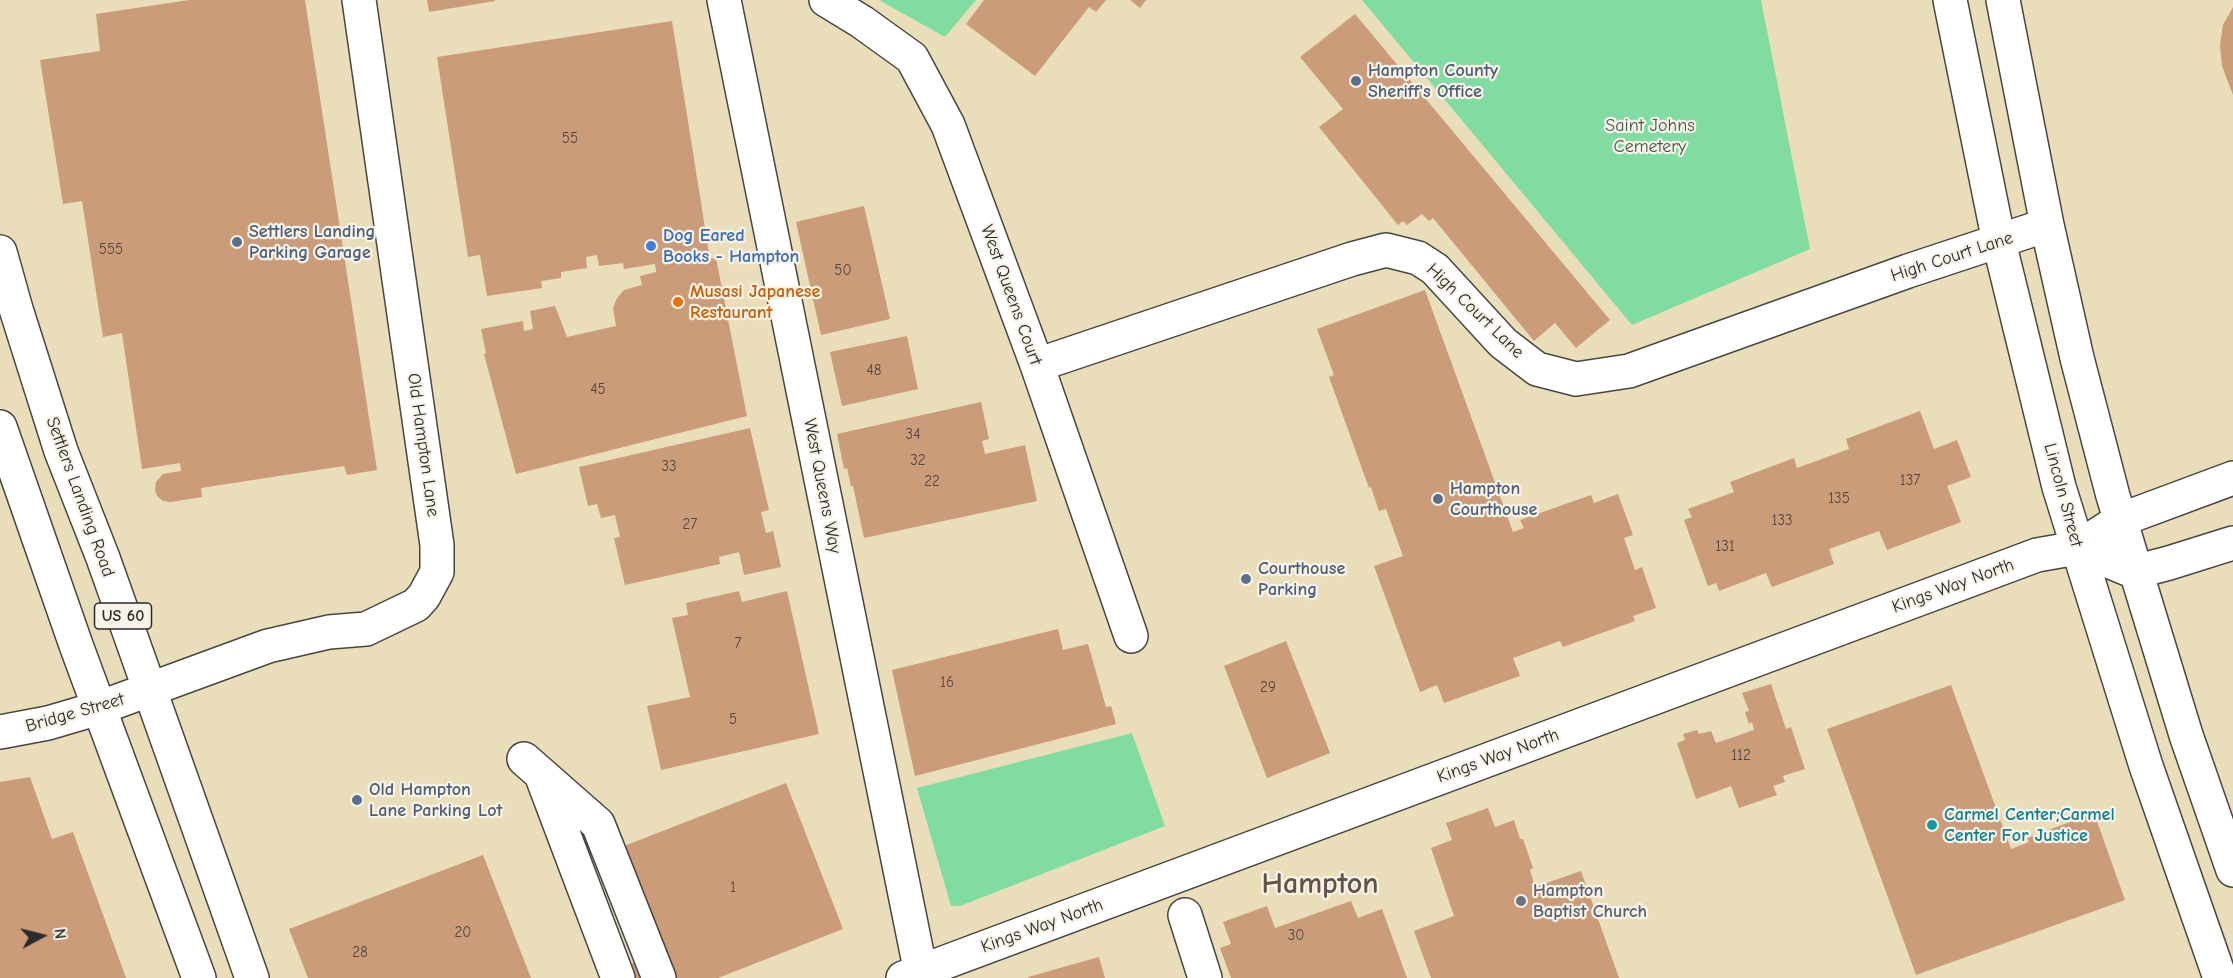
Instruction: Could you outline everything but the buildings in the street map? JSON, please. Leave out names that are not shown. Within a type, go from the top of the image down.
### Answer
[{"type":"street","name":"Old Hampton Lane","points":[[149,690],[268,646],[329,632],[366,629],[416,605],[424,596],[437,572],[438,544],[359,0]]},
{"type":"street","name":"West Queens Way","points":[[724,0],[915,976]]},
{"type":"street","name":"West Queens Court","points":[[826,0],[862,22],[912,58],[948,125],[1037,365],[1131,636]]},
{"type":"street","name":"Lincoln Street","points":[[1950,0],[1999,242],[2059,487],[2146,766],[2220,978]]},
{"type":"street","points":[[2003,0],[2047,225],[2076,358],[2134,572],[2186,735],[2233,870]]},
{"type":"street","name":"High Court Lane","points":[[1037,365],[1352,259],[1386,250],[1418,258],[1435,269],[1503,342],[1537,369],[1576,379],[1629,371],[1900,274],[2047,225]]},
{"type":"street","name":"Settlers Landing Road","points":[[0,252],[61,451],[103,558],[252,978]]},
{"type":"street","name":"US 60","points":[[0,427],[99,708],[199,978]]},
{"type":"street","points":[[2077,548],[2120,520],[2233,478]]},
{"type":"street","points":[[2077,548],[2134,572],[2169,564],[2233,543]]},
{"type":"street","name":"Kings Way North","points":[[915,976],[2029,558],[2077,548]]},
{"type":"street","name":"Bridge Street","points":[[0,732],[48,723],[149,690]]},
{"type":"street","points":[[618,978],[532,766],[598,824],[659,978]]},
{"type":"street","points":[[569,798],[638,978]]},
{"type":"street","points":[[1185,915],[1205,978]]},
{"type":"green space","points":[[879,0],[976,0],[945,37]]},
{"type":"green space","name":"Saint Johns Cemetery","points":[[1362,0],[1761,0],[1810,249],[1632,325]]},
{"type":"green space","points":[[1132,733],[1165,826],[960,906],[951,906],[917,788]]},
{"type":"place","name":"Hampton County Sheriff's Office","points":[[1356,81]]},
{"type":"place","name":"Settlers Landing Parking Garage","points":[[237,242]]},
{"type":"place","name":"Dog Eared Books - Hampton","points":[[651,246]]},
{"type":"place","name":"Musasi Japanese Restaurant","points":[[678,302]]},
{"type":"place","name":"Hampton Courthouse","points":[[1438,499]]},
{"type":"place","name":"Courthouse Parking","points":[[1246,579]]},
{"type":"place","name":"Old Hampton Lane Parking Lot","points":[[357,800]]},
{"type":"place","name":"Carmel Center;Carmel Center For Justice","points":[[1932,825]]},
{"type":"place","name":"Hampton Baptist Church","points":[[1521,901]]},
{"type":"district","name":"Hampton","points":[[1320,885]]}]
